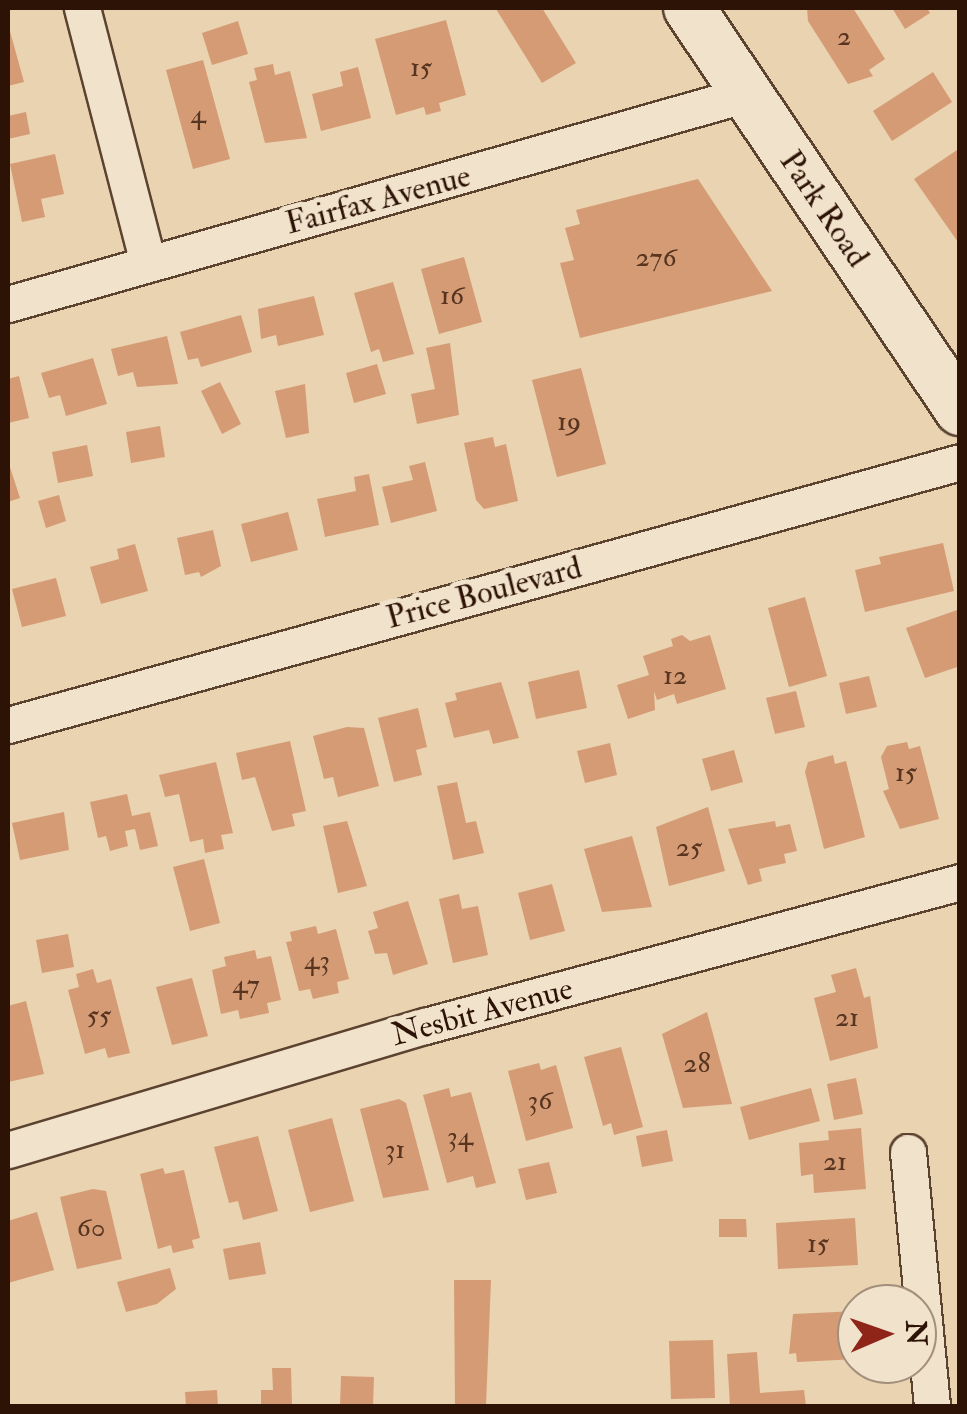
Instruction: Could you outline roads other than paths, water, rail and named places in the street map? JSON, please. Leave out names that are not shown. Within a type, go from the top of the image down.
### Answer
[{"type":"main road","name":"Park Road","points":[[688,8],[960,410]]},
{"type":"street","points":[[82,8],[148,264]]},
{"type":"street","name":"Fairfax Avenue","points":[[8,304],[748,94]]},
{"type":"street","name":"Price Boulevard","points":[[8,725],[960,462]]},
{"type":"street","name":"Nesbit Avenue","points":[[8,1150],[426,1026],[960,882]]},
{"type":"street","points":[[908,1152],[932,1406]]}]
